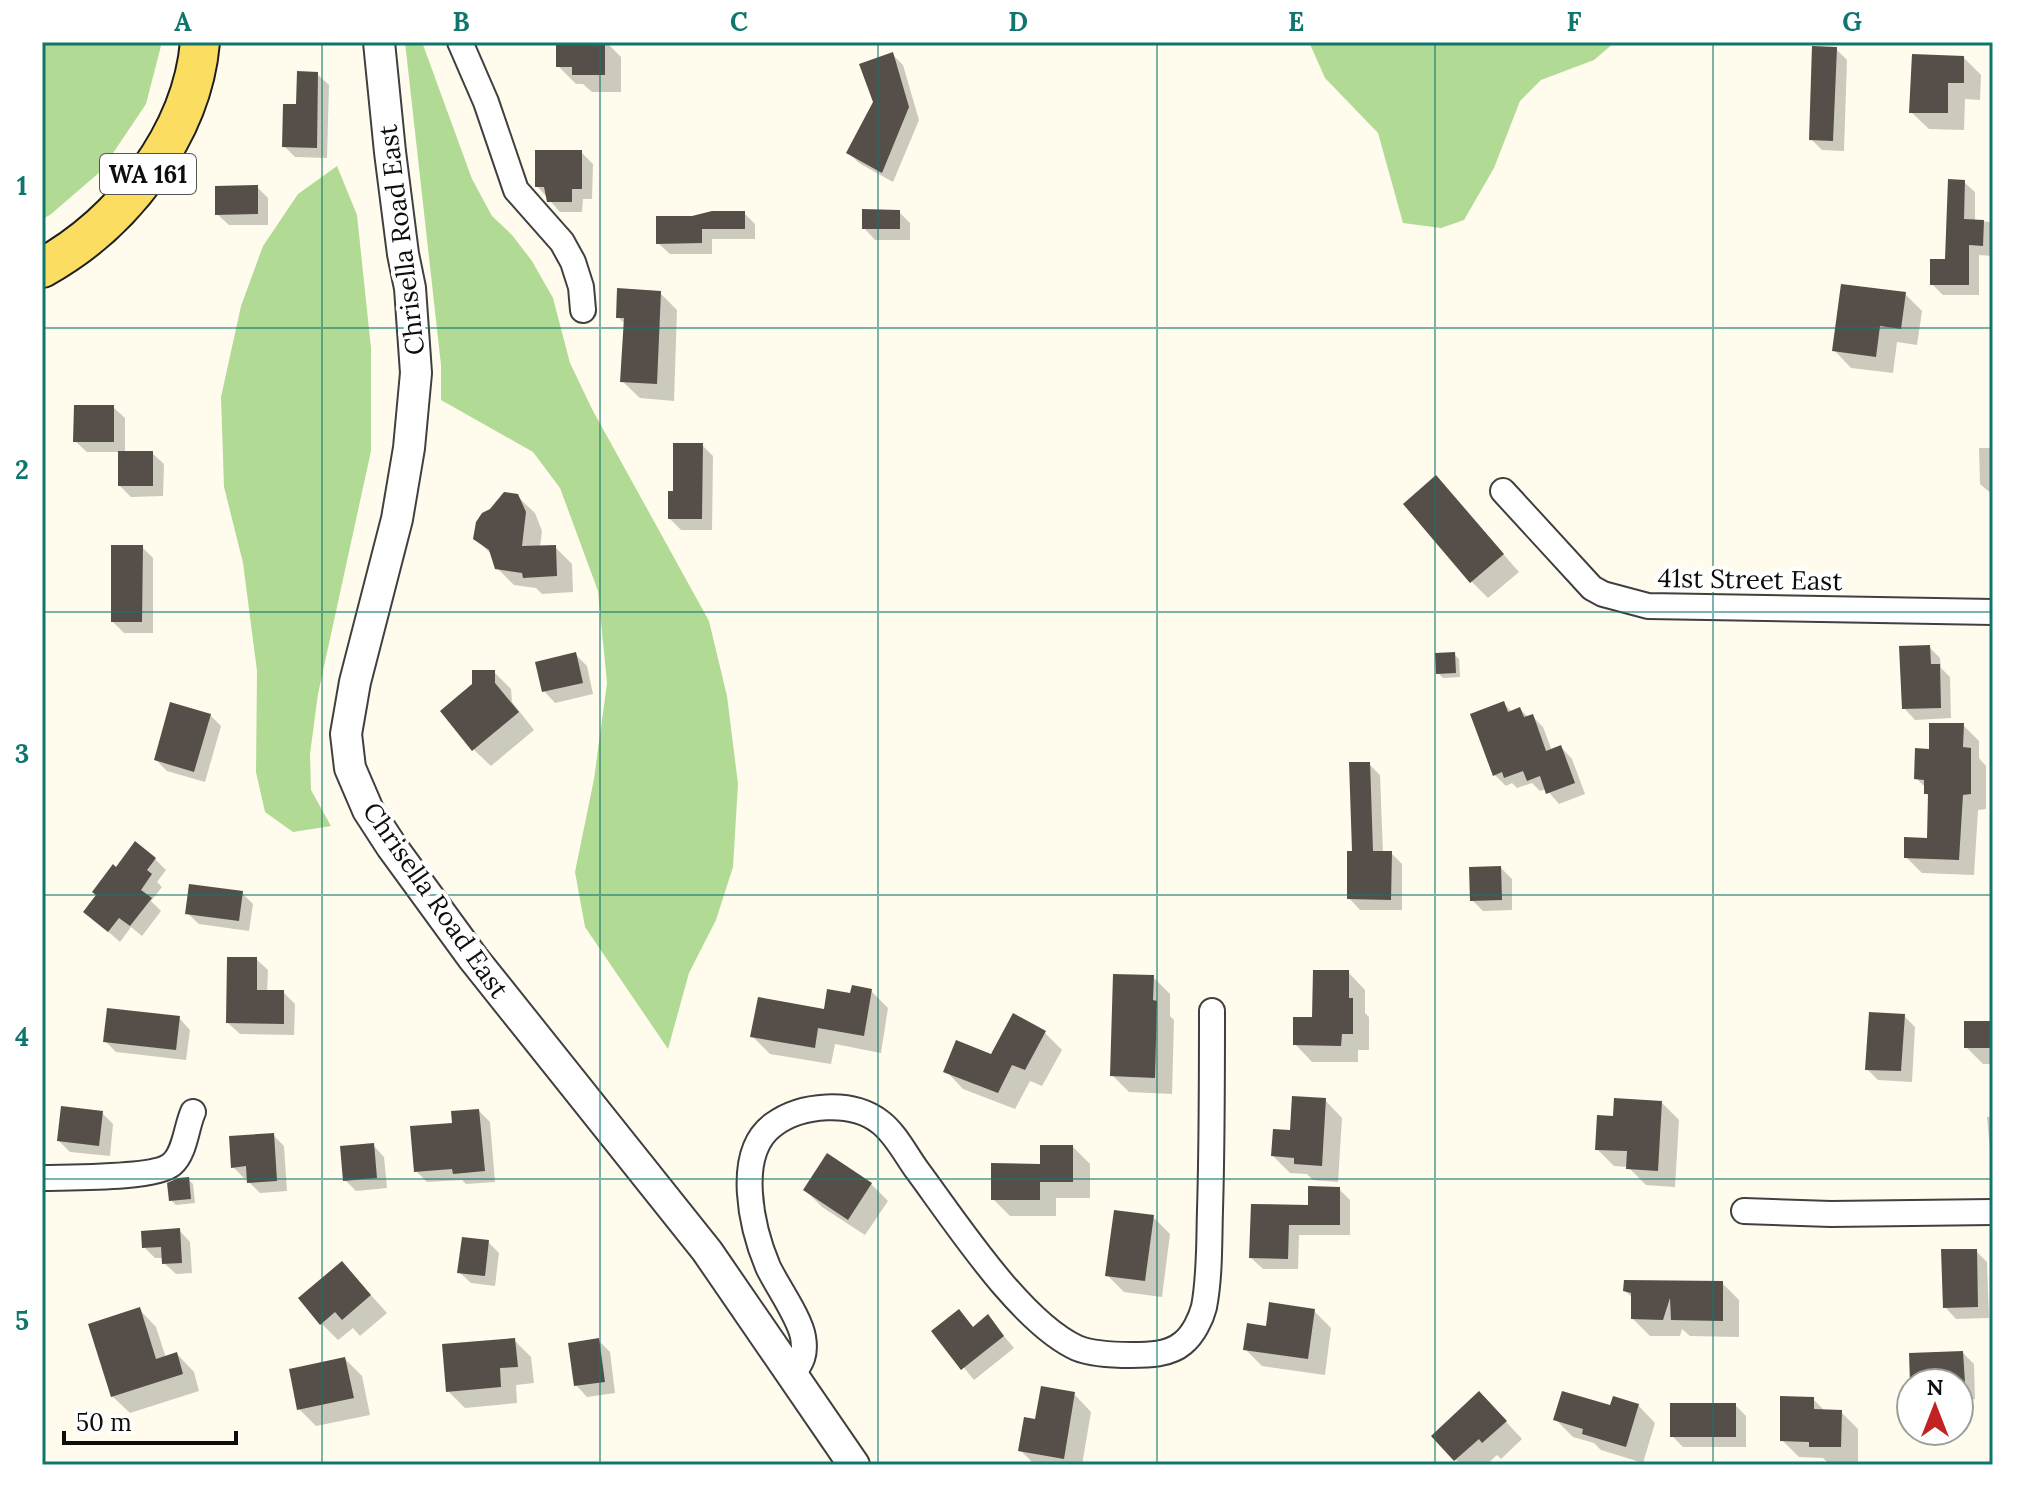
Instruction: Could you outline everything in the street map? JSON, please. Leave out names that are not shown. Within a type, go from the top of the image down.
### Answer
[{"type":"main road","name":"WA 161","points":[[42,268],[65,256],[102,227],[151,170],[180,116],[198,72],[200,42]]},
{"type":"street","name":"Chrisella Road East","points":[[379,42],[403,254],[410,288],[416,373],[409,448],[397,519],[348,721],[350,768],[368,810],[392,847],[473,958],[707,1251],[854,1465]]},
{"type":"street","points":[[460,42],[486,102],[516,190],[562,242],[573,262],[581,287],[583,310]]},
{"type":"street","name":"41st Street East","points":[[1503,491],[1592,588],[1648,606],[1993,612]]},
{"type":"street","points":[[792,1375],[804,1360],[802,1332],[768,1266],[754,1227],[750,1202],[751,1172],[755,1146],[773,1125],[803,1111],[822,1108],[858,1109],[884,1124],[979,1254],[1014,1295],[1040,1322],[1077,1347],[1126,1355],[1149,1354],[1170,1351],[1184,1342],[1203,1309],[1208,1265],[1212,1011]]},
{"type":"street","points":[[42,1178],[150,1173],[172,1165],[182,1150],[193,1112]]},
{"type":"street","points":[[1744,1211],[1831,1214],[1993,1212]]},
{"type":"green space","points":[[42,42],[162,42],[146,104],[101,171],[42,219]]},
{"type":"green space","points":[[405,42],[422,42],[472,179],[492,216],[532,261],[553,298],[570,363],[592,409],[709,621],[727,696],[738,784],[733,867],[716,920],[689,973],[668,1049],[585,927],[575,872],[594,779],[607,683],[598,591],[560,488],[533,452],[441,400],[441,365]]},
{"type":"green space","points":[[1309,42],[1615,42],[1594,60],[1541,80],[1520,101],[1494,168],[1464,220],[1441,228],[1403,223],[1378,133],[1325,78]]},
{"type":"green space","points":[[337,166],[357,215],[371,348],[371,451],[318,694],[310,754],[311,790],[331,826],[293,832],[265,812],[256,772],[257,671],[243,563],[224,487],[221,397],[241,306],[263,246],[298,194]]},
{"type":"building","points":[[556,42],[605,42],[605,75],[572,75],[572,67],[556,67]]},
{"type":"building","points":[[1812,46],[1837,47],[1833,141],[1809,140]]},
{"type":"building","points":[[893,52],[909,107],[882,173],[846,153],[873,102],[859,64]]},
{"type":"building","points":[[1912,54],[1964,56],[1964,83],[1948,83],[1948,113],[1909,113]]},
{"type":"building","points":[[297,71],[318,72],[317,148],[282,147],[283,104],[296,104]]},
{"type":"building","points":[[535,150],[582,150],[582,189],[572,189],[572,202],[547,202],[544,187],[535,187]]},
{"type":"building","points":[[1948,179],[1965,180],[1964,219],[1984,220],[1983,246],[1969,245],[1969,285],[1930,285],[1930,259],[1945,259]]},
{"type":"building","points":[[258,185],[258,214],[215,215],[215,186]]},
{"type":"building","points":[[862,209],[900,210],[900,229],[862,229]]},
{"type":"building","points":[[712,211],[745,211],[745,229],[702,229],[702,243],[656,244],[656,216],[692,216]]},
{"type":"building","points":[[1841,284],[1906,292],[1901,329],[1880,326],[1876,357],[1832,351]]},
{"type":"building","points":[[617,288],[661,291],[657,384],[620,382],[624,318],[616,318]]},
{"type":"building","points":[[74,405],[114,405],[114,442],[73,442]]},
{"type":"building","points":[[673,443],[703,443],[702,519],[668,519],[668,491],[673,491]]},
{"type":"building","points":[[118,451],[153,451],[153,486],[118,486]]},
{"type":"building","points":[[1436,475],[1504,554],[1470,583],[1403,504]]},
{"type":"building","points":[[504,492],[518,494],[526,512],[522,546],[556,545],[557,576],[523,578],[522,573],[495,569],[489,550],[473,539],[476,522]]},
{"type":"building","points":[[111,545],[143,545],[142,622],[111,622]]},
{"type":"building","points":[[1930,645],[1931,664],[1940,664],[1941,708],[1902,709],[1899,646]]},
{"type":"building","points":[[576,652],[583,683],[542,692],[535,662]]},
{"type":"building","points":[[1455,652],[1456,673],[1436,674],[1435,653]]},
{"type":"building","points":[[472,670],[495,670],[495,683],[519,712],[472,751],[440,711],[472,684]]},
{"type":"building","points":[[1504,701],[1508,712],[1520,707],[1524,717],[1533,714],[1546,751],[1561,745],[1575,783],[1546,794],[1540,776],[1527,781],[1523,771],[1504,778],[1502,772],[1493,776],[1470,714]]},
{"type":"building","points":[[170,702],[211,714],[194,772],[154,760]]},
{"type":"building","points":[[1929,723],[1964,723],[1963,747],[1971,748],[1971,794],[1963,795],[1959,860],[1904,858],[1904,837],[1927,838],[1928,794],[1924,794],[1924,780],[1914,779],[1915,748],[1929,749]]},
{"type":"building","points":[[1349,762],[1370,762],[1373,851],[1392,851],[1391,900],[1347,899],[1347,851],[1352,851]]},
{"type":"building","points":[[135,841],[156,858],[147,870],[152,874],[141,890],[152,898],[130,926],[119,918],[108,932],[83,912],[96,895],[92,892]]},
{"type":"building","points":[[1501,866],[1502,900],[1470,901],[1469,867]]},
{"type":"building","points":[[189,884],[243,891],[239,921],[185,914]]},
{"type":"building","points":[[227,957],[257,957],[257,990],[284,990],[284,1024],[226,1023]]},
{"type":"building","points":[[1313,970],[1349,970],[1353,1034],[1342,1034],[1341,1046],[1293,1045],[1293,1017],[1312,1017]]},
{"type":"building","points":[[1113,974],[1154,975],[1153,1000],[1157,1001],[1155,1078],[1110,1076]]},
{"type":"building","points":[[852,985],[872,989],[864,1036],[818,1028],[815,1048],[750,1037],[758,997],[824,1009],[827,989],[850,993]]},
{"type":"building","points":[[107,1008],[180,1016],[176,1050],[103,1042]]},
{"type":"building","points":[[1869,1012],[1905,1014],[1901,1071],[1865,1070]]},
{"type":"building","points":[[1013,1013],[1046,1031],[1025,1070],[1012,1065],[998,1093],[943,1072],[956,1040],[991,1054]]},
{"type":"building","points":[[1964,1021],[1993,1021],[1993,1048],[1964,1048]]},
{"type":"building","points":[[1292,1096],[1326,1098],[1322,1166],[1294,1164],[1294,1158],[1271,1156],[1273,1129],[1290,1130]]},
{"type":"building","points":[[1614,1098],[1662,1101],[1658,1171],[1626,1169],[1627,1151],[1595,1150],[1597,1115],[1613,1116]]},
{"type":"building","points":[[61,1106],[103,1111],[99,1146],[57,1141]]},
{"type":"building","points":[[479,1109],[485,1171],[453,1174],[452,1169],[414,1172],[410,1126],[452,1123],[451,1111]]},
{"type":"building","points":[[274,1133],[277,1181],[247,1183],[246,1166],[231,1168],[229,1136]]},
{"type":"building","points":[[374,1143],[377,1178],[343,1181],[340,1146]]},
{"type":"building","points":[[1040,1145],[1073,1145],[1073,1182],[1040,1182],[1040,1200],[991,1200],[991,1163],[1040,1164]]},
{"type":"building","points":[[827,1153],[872,1183],[848,1220],[803,1190]]},
{"type":"building","points":[[189,1177],[191,1199],[169,1201],[167,1183]]},
{"type":"building","points":[[1308,1186],[1340,1187],[1340,1225],[1289,1225],[1288,1259],[1249,1258],[1251,1204],[1308,1205]]},
{"type":"building","points":[[1114,1210],[1154,1215],[1145,1281],[1105,1276]]},
{"type":"building","points":[[180,1228],[182,1263],[162,1264],[161,1247],[142,1248],[141,1231]]},
{"type":"building","points":[[462,1237],[489,1240],[485,1276],[457,1273]]},
{"type":"building","points":[[1941,1249],[1977,1249],[1978,1307],[1943,1308]]},
{"type":"building","points":[[342,1261],[371,1295],[342,1320],[335,1312],[320,1325],[298,1298]]},
{"type":"building","points":[[1624,1280],[1723,1281],[1723,1321],[1671,1320],[1670,1298],[1663,1320],[1631,1319],[1631,1293],[1623,1291]]},
{"type":"building","points":[[1269,1302],[1315,1309],[1308,1359],[1243,1350],[1247,1323],[1266,1326]]},
{"type":"building","points":[[140,1307],[156,1359],[177,1352],[183,1374],[111,1397],[88,1324]]},
{"type":"building","points":[[959,1309],[973,1327],[988,1314],[1004,1336],[961,1370],[931,1331]]},
{"type":"building","points":[[515,1338],[518,1367],[500,1368],[501,1387],[446,1392],[442,1344]]},
{"type":"building","points":[[599,1338],[605,1382],[574,1386],[568,1343]]},
{"type":"building","points":[[1963,1351],[1964,1367],[1909,1367],[1909,1353]]},
{"type":"building","points":[[345,1357],[354,1398],[297,1410],[289,1369]]},
{"type":"building","points":[[1041,1386],[1075,1392],[1064,1459],[1018,1451],[1024,1417],[1035,1419]]},
{"type":"building","points":[[1479,1391],[1507,1421],[1482,1443],[1479,1439],[1454,1461],[1431,1436]]},
{"type":"building","points":[[1562,1391],[1610,1405],[1613,1396],[1639,1404],[1626,1447],[1582,1434],[1583,1429],[1553,1420]]},
{"type":"building","points":[[1780,1396],[1814,1397],[1814,1409],[1842,1410],[1841,1447],[1809,1447],[1809,1442],[1780,1441]]},
{"type":"building","points":[[1670,1403],[1736,1403],[1736,1437],[1670,1437]]}]
